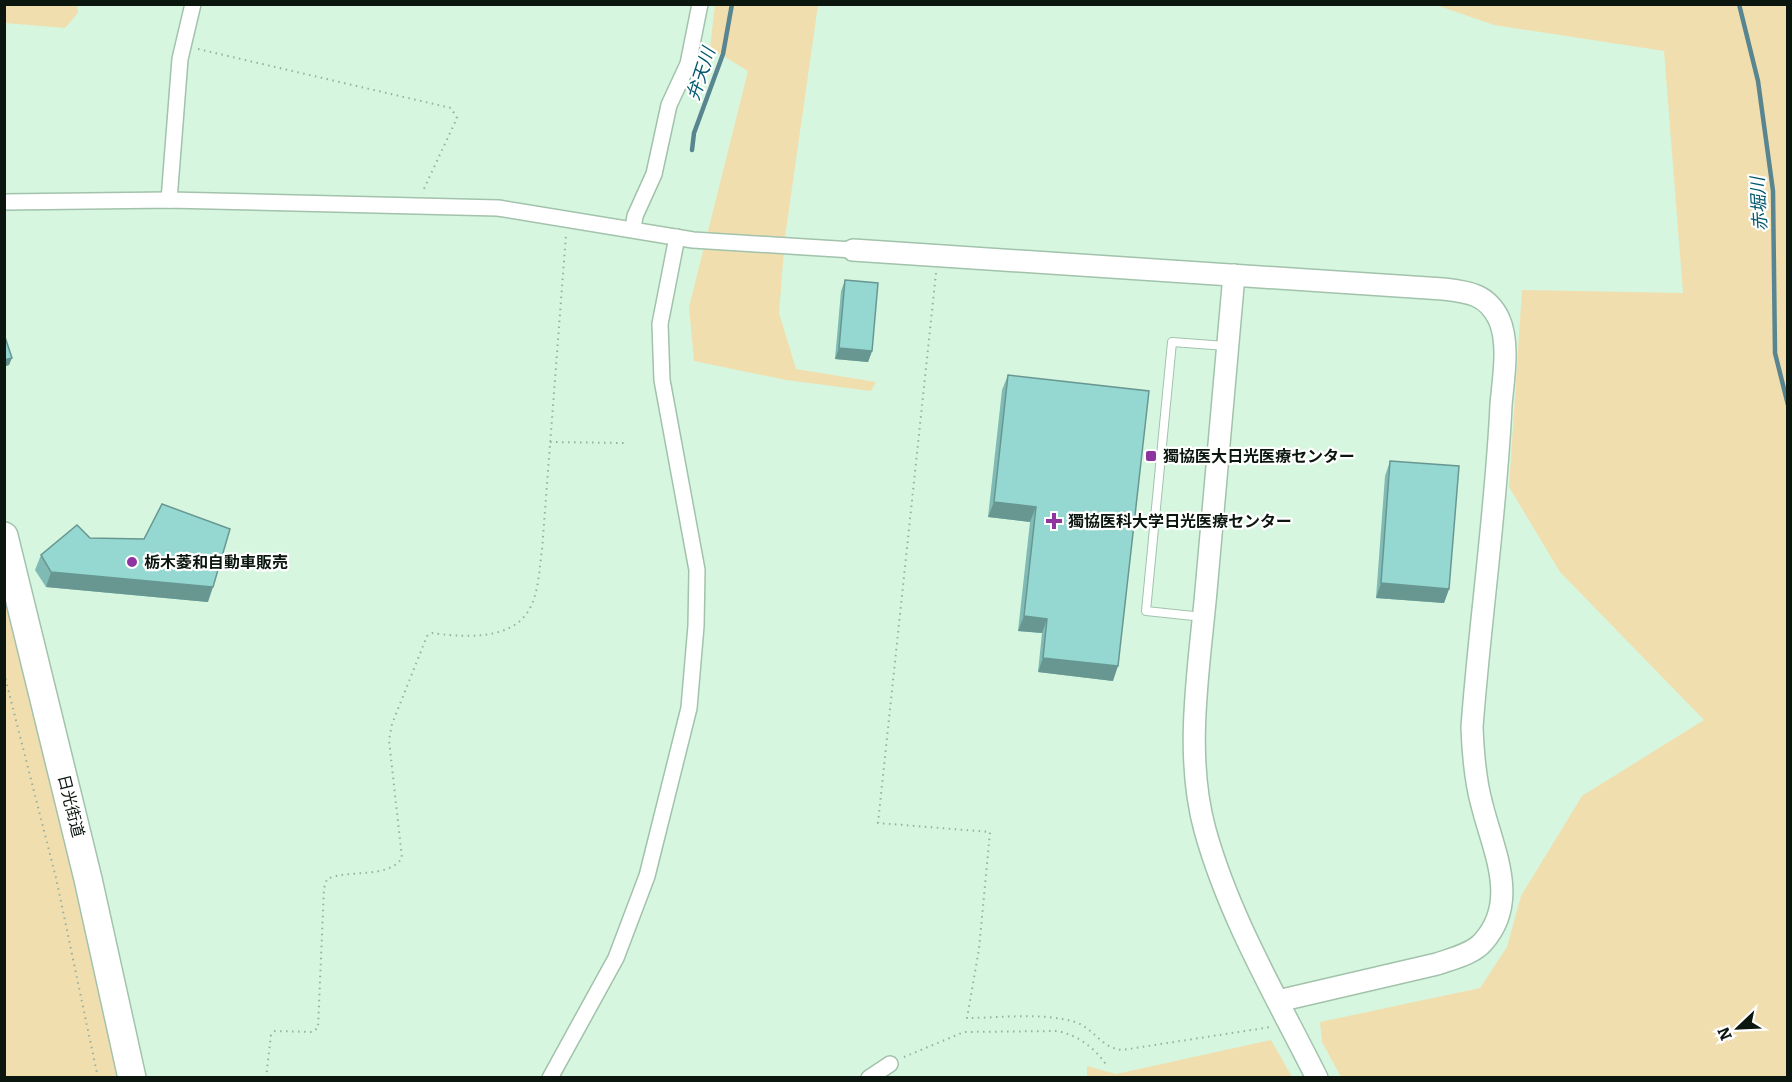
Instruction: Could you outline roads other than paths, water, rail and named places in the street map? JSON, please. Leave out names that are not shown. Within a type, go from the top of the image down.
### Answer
[{"type":"highway","name":"日光街道","points":[[4,536],[88,879],[132,1077]]},
{"type":"street","points":[[169,200],[180,60],[193,4]]},
{"type":"street","points":[[633,229],[635,216],[654,174],[669,105],[688,64],[700,4]]},
{"type":"street","points":[[4,202],[169,200],[498,208],[677,237],[1472,292],[1485,299],[1501,322],[1504,351],[1498,465],[1472,727],[1474,768],[1503,887],[1497,918],[1482,943],[1459,956],[1437,964],[1278,1000]]},
{"type":"street","points":[[550,1077],[616,958],[647,876],[689,708],[696,626],[697,570],[662,380],[660,324],[677,237]]},
{"type":"street","points":[[1234,275],[1204,617],[1195,755],[1204,829],[1233,907],[1317,1077]]},
{"type":"street","points":[[869,1077],[890,1064]]},
{"type":"lane","points":[[1204,617],[1146,611],[1172,342],[1228,346]]},
{"type":"waterway","name":"弁天川","points":[[692,150],[694,133],[723,54],[732,4]]},
{"type":"waterway","name":"赤堀川","points":[[1739,4],[1758,81],[1773,191],[1775,353],[1788,405]]},
{"type":"place","name":"獨協医大日光医療センター","points":[[1151,456]]},
{"type":"place","name":"獨協医科大学日光医療センター","points":[[1054,521]]},
{"type":"place","name":"栃木菱和自動車販売","points":[[132,562]]}]
